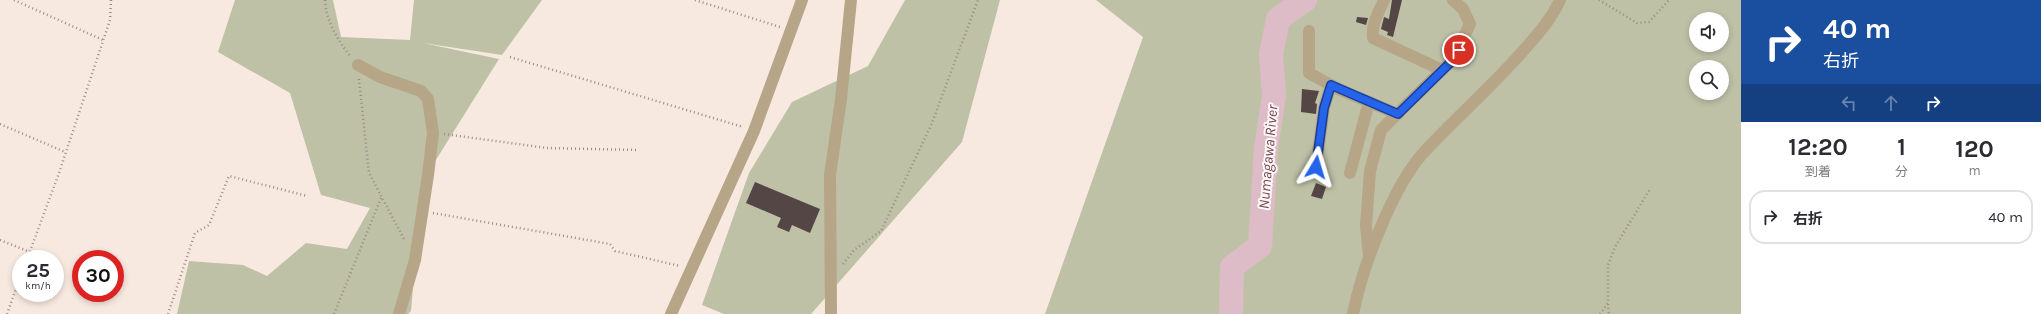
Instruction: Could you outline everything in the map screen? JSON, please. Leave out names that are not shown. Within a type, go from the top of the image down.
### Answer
[{"type":"street","points":[[671,314],[754,131],[802,0]]},
{"type":"street","points":[[831,314],[830,175],[841,99],[851,0]]},
{"type":"street","points":[[1384,0],[1375,20],[1372,32],[1373,38],[1442,70]]},
{"type":"street","points":[[1369,257],[1366,226],[1370,171],[1381,130],[1452,61],[1470,24],[1463,9],[1453,0]]},
{"type":"street","points":[[1354,314],[1369,257],[1398,190],[1424,153],[1504,72],[1539,33],[1554,12],[1560,0]]},
{"type":"street","points":[[1309,31],[1309,73],[1331,85],[1398,114]]},
{"type":"street","points":[[358,65],[380,77],[421,91],[428,99],[433,133],[423,212],[416,260],[399,314]]},
{"type":"street","points":[[1316,167],[1324,108],[1331,85]]},
{"type":"street","points":[[1350,173],[1369,102]]},
{"type":"path","points":[[14,0],[103,40]]},
{"type":"path","points":[[31,250],[66,152],[110,20],[111,0]]},
{"type":"path","points":[[325,0],[337,39],[358,65],[369,173],[416,260]]},
{"type":"path","points":[[695,0],[791,31]]},
{"type":"path","points":[[831,277],[854,250],[881,231],[932,123],[978,0]]},
{"type":"path","points":[[1599,0],[1638,23],[1649,22],[1669,0]]},
{"type":"path","points":[[510,57],[754,131]]},
{"type":"path","points":[[0,124],[66,152]]},
{"type":"path","points":[[433,133],[547,148],[639,150]]},
{"type":"path","points":[[168,314],[195,233],[208,225],[230,176],[307,196]]},
{"type":"path","points":[[1609,314],[1608,265],[1615,247],[1650,189]]},
{"type":"path","points":[[334,314],[381,197]]},
{"type":"path","points":[[423,212],[610,244],[615,251],[691,269]]},
{"type":"path","points":[[0,240],[25,250]]},
{"type":"path","points":[[7,314],[12,300]]},
{"type":"path","points":[[1600,314],[1608,303]]},
{"type":"green space","points":[[235,0],[333,0],[341,37],[410,40],[414,0],[542,0],[502,55],[423,43],[499,59],[429,171],[416,254],[411,311],[408,314],[177,314],[189,261],[243,265],[267,276],[306,243],[347,249],[370,208],[321,195],[290,93],[218,52]]},
{"type":"green space","points":[[905,0],[1000,0],[962,142],[811,314],[724,314],[702,305],[749,173],[792,102],[868,66]]},
{"type":"green space","points":[[1096,0],[1741,0],[1741,314],[1045,314],[1143,37]]},
{"type":"building","points":[[1392,0],[1402,0],[1393,37],[1387,35],[1388,32],[1381,29],[1384,17],[1389,19]]},
{"type":"building","points":[[1357,17],[1368,18],[1366,25],[1356,22]]},
{"type":"building","points":[[1302,89],[1319,91],[1315,103],[1317,104],[1316,114],[1301,112]]},
{"type":"building","points":[[755,182],[820,209],[810,233],[792,225],[789,232],[777,227],[781,218],[746,203]]},
{"type":"building","points":[[1316,183],[1326,187],[1322,199],[1311,196]]},
{"type":"waterway","name":"Numagawa River","points":[[1231,314],[1232,267],[1260,246],[1266,147],[1274,96],[1271,55],[1278,19],[1305,0]]},
{"type":"route","points":[[1316,167],[1324,108],[1331,85],[1398,114],[1452,61],[1459,50]]}]
